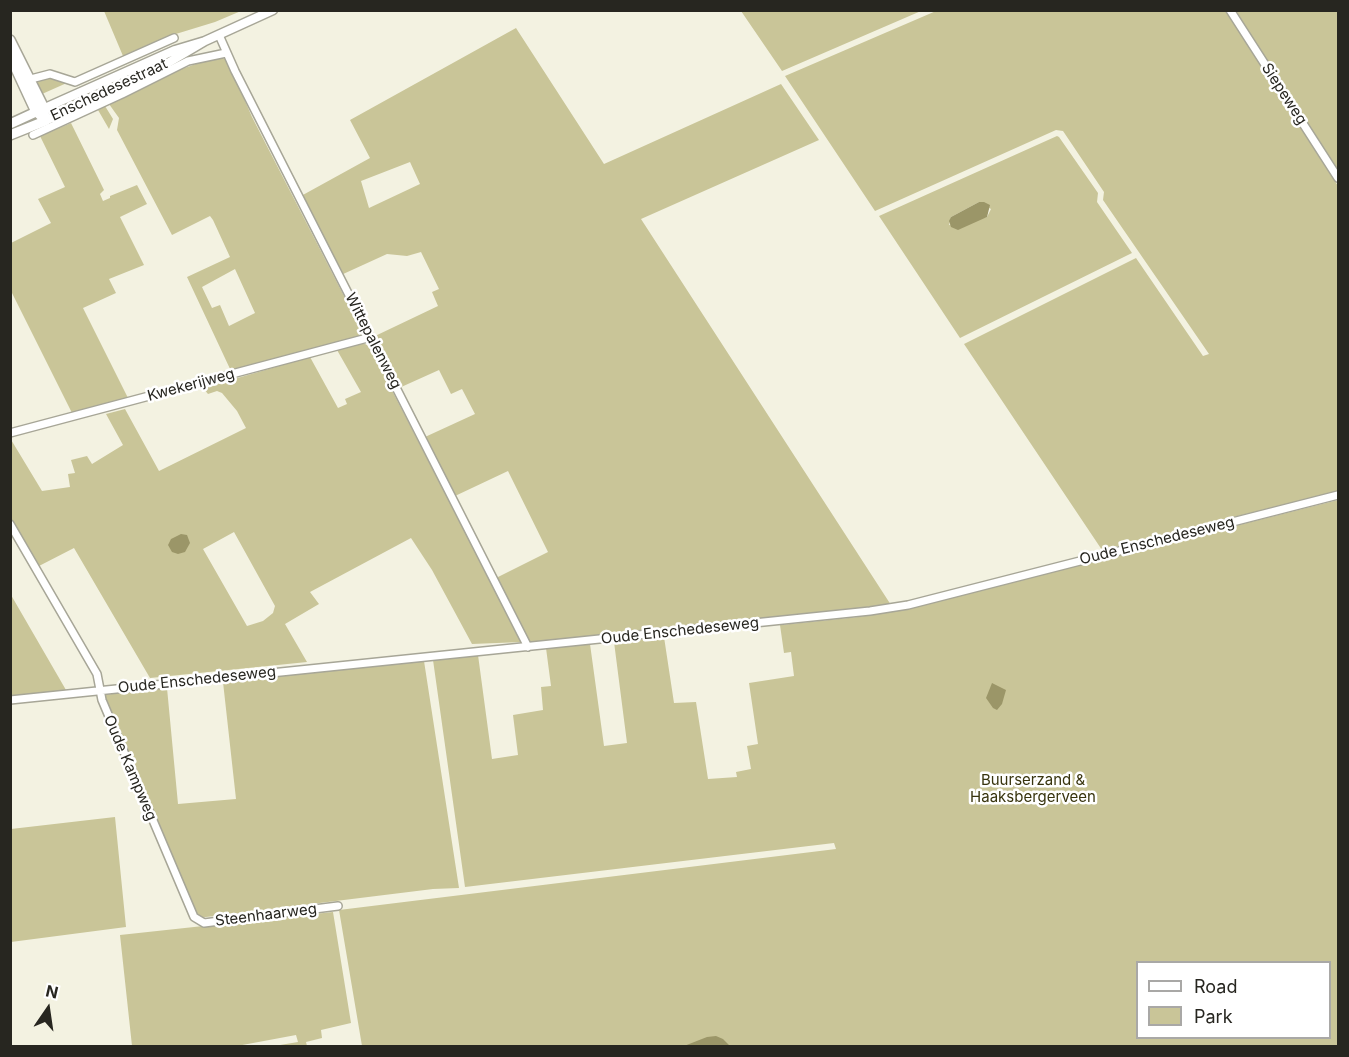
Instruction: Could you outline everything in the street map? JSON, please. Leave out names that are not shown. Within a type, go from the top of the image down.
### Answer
[{"type":"main road","points":[[10,39],[45,121]]},
{"type":"main road","points":[[10,56],[26,81]]},
{"type":"main road","name":"Enschedesestraat","points":[[10,124],[40,110]]},
{"type":"main road","name":"Enschedesestraat","points":[[10,135],[45,121]]},
{"type":"street","name":"Enschedesestraat","points":[[40,110],[175,50],[205,41],[273,10]]},
{"type":"street","name":"Siepeweg","points":[[1230,10],[1338,178]]},
{"type":"street","name":"Wittepalenweg","points":[[219,35],[226,53],[528,647]]},
{"type":"street","name":"Enschedesestraat","points":[[26,81],[50,74],[75,82],[174,38]]},
{"type":"street","name":"Enschedesestraat","points":[[45,121],[156,70],[205,41]]},
{"type":"street","name":"Enschedesestraat","points":[[33,135],[188,62],[226,53]]},
{"type":"street","name":"Kwekerijweg","points":[[10,433],[371,337]]},
{"type":"street","name":"Oude Enschedeseweg","points":[[10,700],[858,613],[908,605],[1338,495]]},
{"type":"street","name":"Oude Kampweg","points":[[10,524],[97,674],[102,700],[119,743],[195,919]]},
{"type":"street","name":"Steenhaarweg","points":[[195,919],[204,923],[338,906]]},
{"type":"green space","points":[[104,11],[241,11],[215,22],[166,37],[123,56]]},
{"type":"green space","points":[[741,11],[921,11],[782,71]]},
{"type":"green space","points":[[936,11],[1226,11],[1338,186],[1338,491],[1102,550],[964,344],[1136,258],[1203,356],[1209,354],[1103,200],[1104,192],[1063,131],[1056,130],[875,211],[785,76]]},
{"type":"green space","points":[[1236,11],[1338,11],[1338,172],[1280,81]]},
{"type":"green space","points":[[516,28],[604,164],[781,84],[819,140],[641,219],[891,605],[532,643],[526,638],[496,578],[548,552],[508,471],[455,496],[425,437],[475,414],[462,389],[451,394],[439,370],[399,388],[373,337],[438,306],[432,292],[439,289],[421,252],[407,256],[387,254],[341,275],[301,196],[370,158],[350,120]],"holes":[[[410,162],[420,184],[369,208],[361,181]]]},
{"type":"green space","points":[[227,59],[252,117],[362,331],[357,338],[231,371],[187,277],[230,257],[210,216],[172,235],[117,130],[119,118],[109,104],[179,70],[207,60]],"holes":[[[235,269],[255,313],[229,326],[220,305],[212,308],[202,287]]]},
{"type":"green space","points":[[46,77],[69,82],[42,94],[38,89],[38,82]]},
{"type":"green space","points":[[105,106],[113,119],[109,129],[98,110]]},
{"type":"green space","points":[[71,123],[104,190],[100,194],[103,201],[137,185],[147,204],[120,217],[144,265],[109,279],[116,293],[83,308],[128,398],[72,413],[11,291],[11,243],[51,223],[38,199],[65,187],[40,136]]},
{"type":"green space","points":[[1057,136],[1098,193],[1097,202],[1132,253],[960,338],[879,216]],"holes":[[[979,202],[991,209],[987,217],[949,225],[951,217]]]},
{"type":"green space","points":[[363,343],[369,346],[522,642],[472,644],[432,570],[411,538],[310,592],[319,604],[285,624],[307,662],[150,678],[74,548],[39,566],[11,518],[10,438],[42,491],[70,487],[68,474],[75,473],[71,460],[87,456],[92,464],[123,445],[106,414],[125,409],[159,471],[246,428],[237,411],[222,393],[217,391],[208,394],[203,388],[310,357],[338,408],[347,404],[345,399],[361,392],[337,350]],"holes":[[[234,532],[275,606],[273,613],[263,621],[247,626],[203,549]]]},
{"type":"green space","name":"Buurserzand & Haaksbergerveen","points":[[1338,500],[1338,1046],[362,1046],[339,910],[836,849],[834,843],[465,887],[433,660],[478,655],[492,759],[518,755],[513,715],[543,710],[541,687],[551,686],[546,648],[590,644],[604,746],[627,743],[614,642],[664,637],[674,703],[696,702],[708,779],[737,777],[736,772],[751,769],[747,746],[758,744],[749,683],[794,676],[791,652],[784,653],[780,625],[858,617],[905,609]]},
{"type":"green space","points":[[11,595],[66,690],[11,696]]},
{"type":"green space","points":[[424,661],[459,888],[433,889],[198,918],[103,695],[167,688],[178,804],[236,799],[223,682]]},
{"type":"green space","points":[[115,817],[126,927],[11,942],[11,829]]},
{"type":"green space","points":[[333,912],[351,1023],[321,1030],[322,1038],[306,1042],[307,1046],[274,1046],[298,1042],[296,1035],[237,1046],[132,1046],[120,935]]},
{"type":"shaded area","points":[[979,202],[990,205],[987,217],[958,230],[951,227],[949,221],[951,217]]},
{"type":"shaded area","points":[[181,534],[187,535],[190,543],[185,552],[178,554],[172,552],[168,545],[171,539]]},
{"type":"shaded area","points":[[992,683],[1006,690],[1002,704],[997,710],[986,698]]},
{"type":"shaded area","points":[[716,1036],[730,1046],[684,1046],[707,1037]]}]
